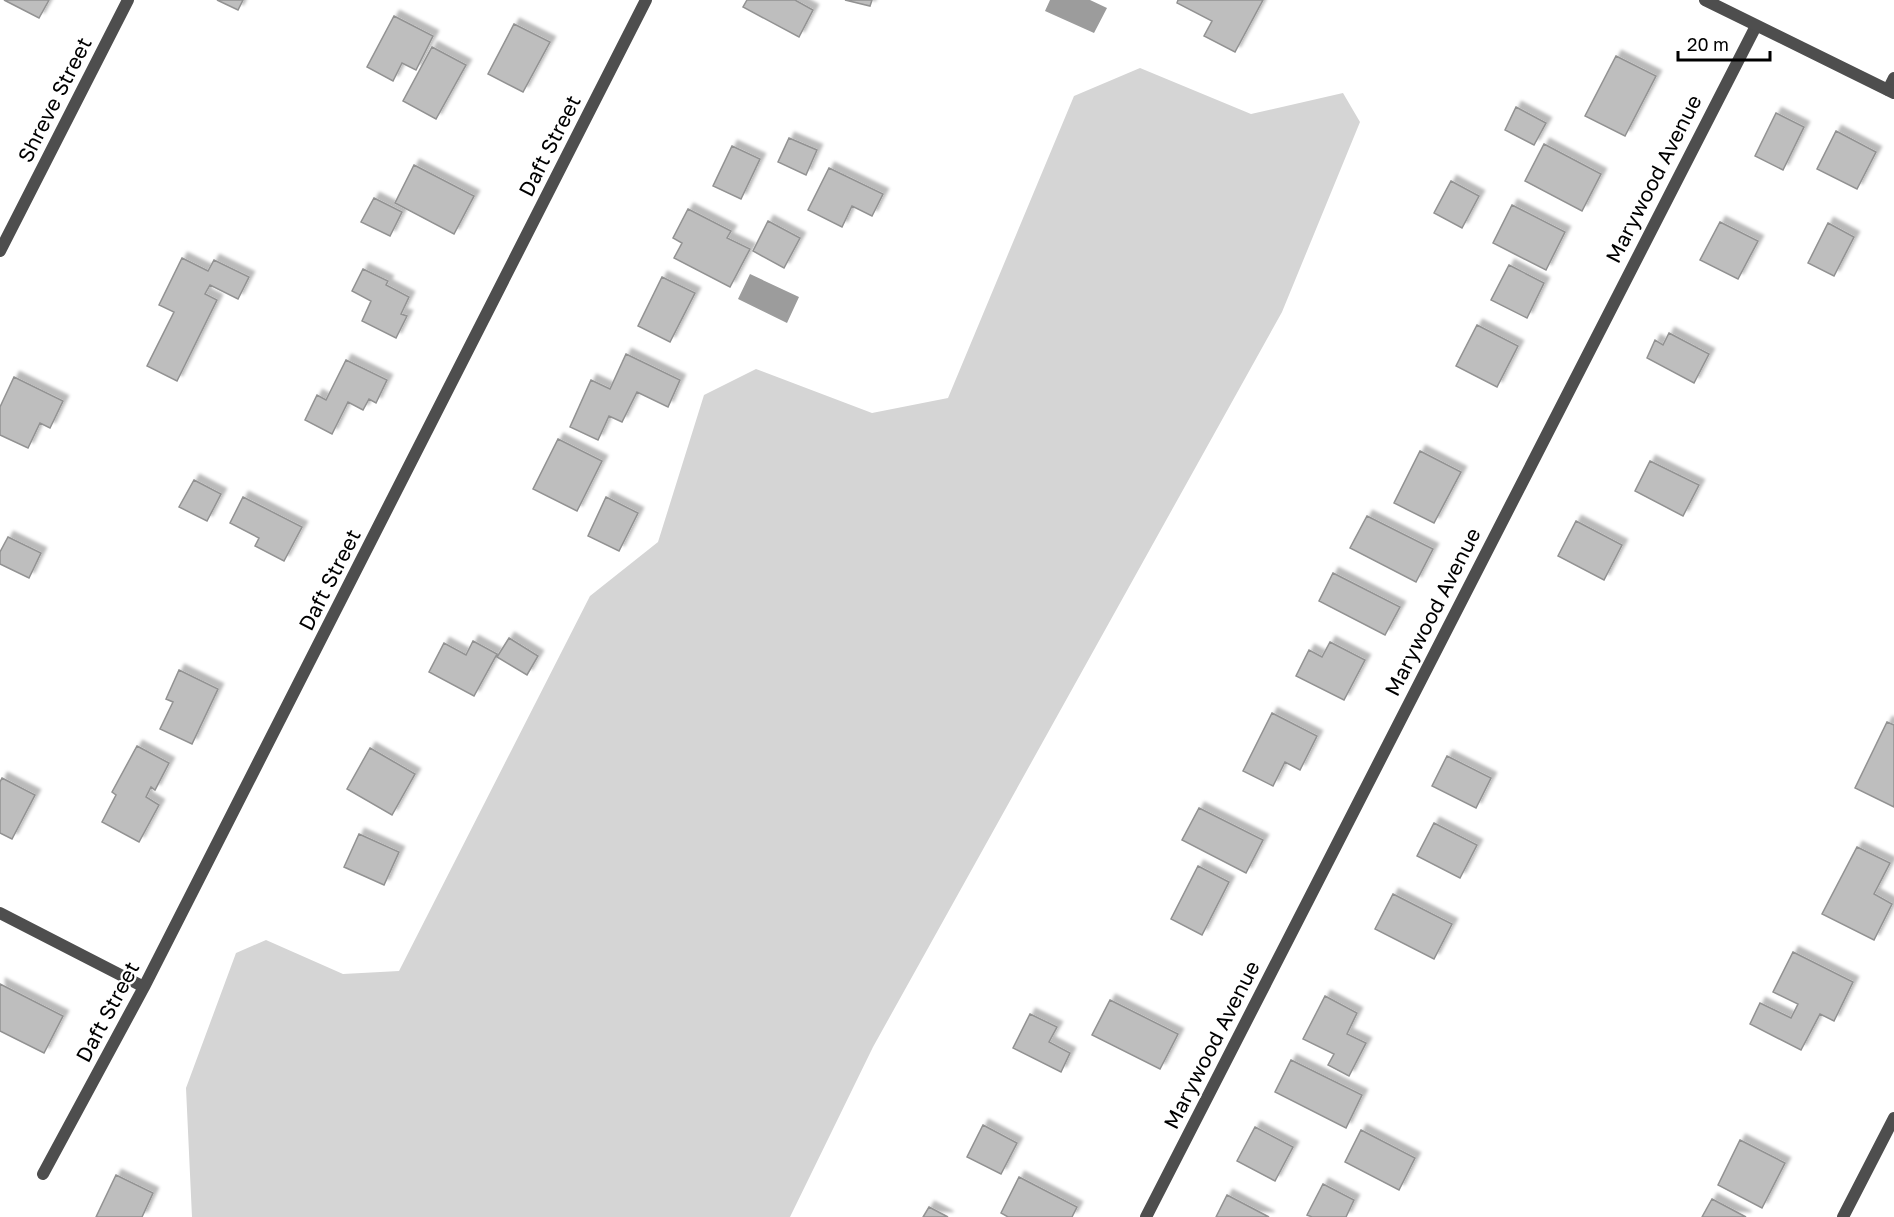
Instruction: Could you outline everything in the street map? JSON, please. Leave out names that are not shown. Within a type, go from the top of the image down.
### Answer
[{"type":"street","name":"Shreve Street","points":[[0,251],[128,0]]},
{"type":"street","points":[[1705,0],[1891,92],[1894,78]]},
{"type":"street","name":"Daft Street","points":[[43,1174],[144,987],[641,2]]},
{"type":"street","name":"Marywood Avenue","points":[[1146,1217],[1756,26]]},
{"type":"street","points":[[0,913],[144,987]]},
{"type":"street","points":[[1843,1217],[1894,1118]]},
{"type":"shaded area","points":[[1050,0],[1090,0],[1107,8],[1094,33],[1045,11]]},
{"type":"shaded area","points":[[1140,68],[1251,114],[1343,93],[1360,122],[1282,312],[873,1047],[790,1217],[192,1217],[186,1088],[236,953],[266,940],[343,974],[399,971],[590,596],[658,542],[704,395],[756,369],[872,413],[948,398],[1074,96]]},
{"type":"shaded area","points":[[750,274],[799,297],[787,323],[738,299]]},
{"type":"building","points":[[4,0],[49,0],[39,18]]},
{"type":"building","points":[[217,0],[243,0],[238,10]]},
{"type":"building","points":[[747,0],[795,0],[813,10],[799,37],[743,7]]},
{"type":"building","points":[[845,0],[872,0],[870,6]]},
{"type":"building","points":[[1178,0],[1263,0],[1235,52],[1204,36],[1212,21],[1177,3]]},
{"type":"building","points":[[394,16],[433,36],[416,70],[402,63],[393,81],[367,67]]},
{"type":"building","points":[[514,24],[550,42],[523,92],[488,74]]},
{"type":"building","points":[[432,47],[466,65],[436,119],[403,101]]},
{"type":"building","points":[[1616,56],[1656,76],[1625,136],[1585,116]]},
{"type":"building","points":[[1516,107],[1546,123],[1534,145],[1505,130]]},
{"type":"building","points":[[1776,113],[1804,127],[1783,170],[1755,156]]},
{"type":"building","points":[[1836,131],[1876,152],[1857,189],[1817,169]]},
{"type":"building","points":[[789,138],[817,150],[806,175],[778,162]]},
{"type":"building","points":[[1544,144],[1601,174],[1582,211],[1525,181]]},
{"type":"building","points":[[732,146],[760,159],[741,199],[713,186]]},
{"type":"building","points":[[414,165],[474,196],[454,234],[395,203]]},
{"type":"building","points":[[829,168],[883,194],[872,216],[852,206],[842,227],[808,210]]},
{"type":"building","points":[[1451,181],[1479,196],[1462,228],[1434,213]]},
{"type":"building","points":[[374,198],[402,212],[390,236],[361,222]]},
{"type":"building","points":[[1512,205],[1565,232],[1546,270],[1493,243]]},
{"type":"building","points":[[688,209],[731,231],[727,238],[750,249],[730,287],[674,258],[682,243],[673,238]]},
{"type":"building","points":[[768,221],[800,238],[784,268],[753,251]]},
{"type":"building","points":[[1720,222],[1758,241],[1738,279],[1700,260]]},
{"type":"building","points":[[1828,223],[1854,237],[1834,276],[1808,263]]},
{"type":"building","points":[[182,258],[208,271],[214,260],[249,277],[238,299],[210,285],[205,294],[217,300],[177,381],[147,366],[174,312],[159,305]]},
{"type":"building","points":[[1509,265],[1544,283],[1527,318],[1491,300]]},
{"type":"building","points":[[363,269],[388,281],[386,285],[409,297],[401,314],[407,316],[396,338],[362,321],[371,301],[352,291]]},
{"type":"building","points":[[662,277],[695,293],[670,342],[638,326]]},
{"type":"building","points":[[1477,325],[1518,346],[1497,387],[1456,366]]},
{"type":"building","points":[[1669,333],[1709,354],[1694,383],[1647,358],[1655,340],[1663,345]]},
{"type":"building","points":[[626,354],[680,380],[668,407],[637,392],[622,422],[609,416],[598,440],[570,427],[591,380],[610,389]]},
{"type":"building","points":[[346,360],[387,380],[376,403],[369,399],[363,410],[348,402],[332,434],[305,420],[317,395],[326,400]]},
{"type":"building","points":[[14,377],[63,401],[50,428],[40,423],[28,448],[0,435],[0,407]]},
{"type":"building","points":[[558,439],[602,461],[577,511],[533,489]]},
{"type":"building","points":[[1420,451],[1461,472],[1434,523],[1394,503]]},
{"type":"building","points":[[1650,461],[1699,485],[1683,516],[1635,491]]},
{"type":"building","points":[[194,480],[221,494],[207,521],[179,507]]},
{"type":"building","points":[[243,497],[302,527],[284,561],[255,546],[259,538],[230,523]]},
{"type":"building","points":[[606,497],[638,513],[619,551],[588,536]]},
{"type":"building","points":[[1367,516],[1433,549],[1416,582],[1350,548]]},
{"type":"building","points":[[1576,521],[1622,545],[1604,580],[1558,556]]},
{"type":"building","points":[[8,537],[41,553],[29,578],[0,564],[0,552]]},
{"type":"building","points":[[1333,573],[1400,607],[1385,635],[1319,601]]},
{"type":"building","points":[[509,638],[538,656],[527,675],[497,657]]},
{"type":"building","points":[[473,641],[497,654],[474,696],[429,672],[444,643],[466,655]]},
{"type":"building","points":[[1330,642],[1365,660],[1344,700],[1296,676],[1309,650],[1322,657]]},
{"type":"building","points":[[179,670],[218,689],[192,744],[160,729],[173,702],[166,699]]},
{"type":"building","points":[[1272,713],[1317,736],[1300,770],[1285,762],[1273,786],[1243,771]]},
{"type":"building","points":[[1887,722],[1894,725],[1894,807],[1855,788]]},
{"type":"building","points":[[137,746],[169,763],[155,790],[151,787],[146,797],[159,805],[139,842],[102,822],[116,795],[112,792]]},
{"type":"building","points":[[370,748],[415,774],[392,815],[347,789]]},
{"type":"building","points":[[1447,756],[1491,778],[1476,808],[1432,786]]},
{"type":"building","points":[[2,778],[35,795],[12,839],[0,833],[0,782]]},
{"type":"building","points":[[1199,808],[1263,840],[1246,873],[1182,840]]},
{"type":"building","points":[[1434,823],[1477,845],[1460,878],[1417,856]]},
{"type":"building","points":[[359,834],[399,852],[384,885],[344,867]]},
{"type":"building","points":[[1857,847],[1890,863],[1874,894],[1892,904],[1874,940],[1822,914]]},
{"type":"building","points":[[1198,866],[1229,882],[1202,935],[1171,919]]},
{"type":"building","points":[[1393,894],[1452,924],[1434,959],[1375,929]]},
{"type":"building","points":[[1793,952],[1853,982],[1834,1021],[1820,1014],[1801,1050],[1750,1024],[1760,1003],[1791,1018],[1798,1004],[1773,992]]},
{"type":"building","points":[[0,984],[63,1016],[44,1053],[0,1031]]},
{"type":"building","points":[[1325,996],[1357,1013],[1347,1034],[1366,1043],[1349,1076],[1328,1065],[1334,1054],[1303,1039]]},
{"type":"building","points":[[1110,1000],[1178,1034],[1160,1069],[1092,1035]]},
{"type":"building","points":[[1030,1014],[1057,1027],[1049,1042],[1070,1053],[1061,1072],[1013,1048]]},
{"type":"building","points":[[1291,1060],[1362,1095],[1346,1128],[1275,1092]]},
{"type":"building","points":[[983,1125],[1017,1143],[1001,1174],[967,1157]]},
{"type":"building","points":[[1255,1127],[1293,1147],[1275,1181],[1237,1161]]},
{"type":"building","points":[[1361,1130],[1415,1158],[1399,1190],[1345,1162]]},
{"type":"building","points":[[1740,1140],[1785,1163],[1762,1208],[1718,1185]]},
{"type":"building","points":[[116,1175],[153,1193],[142,1217],[96,1217]]},
{"type":"building","points":[[1019,1177],[1077,1207],[1072,1217],[1008,1217],[1001,1213]]},
{"type":"building","points":[[1323,1184],[1354,1200],[1346,1217],[1307,1215]]},
{"type":"building","points":[[1227,1195],[1269,1217],[1216,1217]]},
{"type":"building","points":[[1712,1199],[1746,1217],[1702,1217]]},
{"type":"building","points":[[929,1207],[948,1217],[923,1217]]}]
